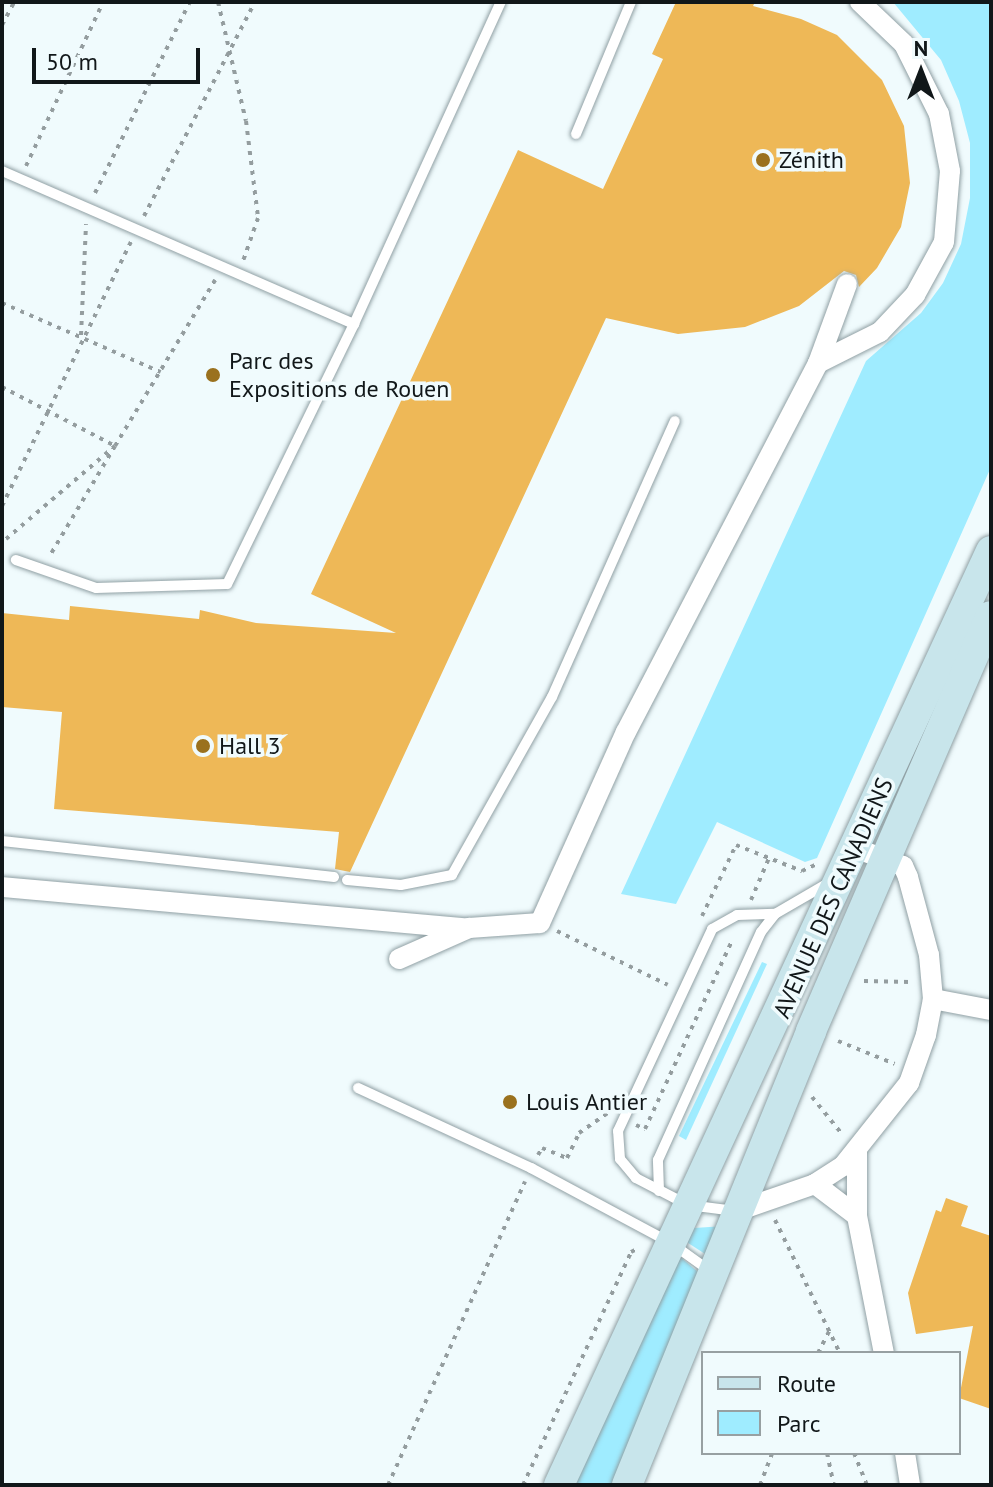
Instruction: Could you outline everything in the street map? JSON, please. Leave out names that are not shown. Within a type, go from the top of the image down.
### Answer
[{"type":"main road","name":"AVENUE DES CANADIENS","points":[[559,1485],[660,1244],[688,1205],[842,861],[991,551]]},
{"type":"main road","name":"AVENUE DES CANADIENS","points":[[627,1485],[737,1211],[991,616]]},
{"type":"street","points":[[818,363],[880,332],[915,295],[944,242],[950,171],[939,114],[904,44],[860,2]]},
{"type":"street","points":[[2,887],[469,928],[540,923],[626,732],[818,363],[847,284]]},
{"type":"street","points":[[737,1211],[815,1184],[857,1150],[913,1072],[932,990],[921,910],[903,866],[886,859],[842,861]]},
{"type":"street","points":[[399,959],[469,928]]},
{"type":"street","points":[[932,990],[991,1010]]},
{"type":"street","points":[[857,1150],[857,1216],[884,1351]]},
{"type":"street","points":[[815,1184],[857,1216]]},
{"type":"street","points":[[905,1455],[910,1485]]},
{"type":"lane","points":[[16,560],[96,588],[227,584],[354,324],[501,2]]},
{"type":"lane","points":[[576,134],[631,2]]},
{"type":"lane","points":[[2,171],[354,324]]},
{"type":"lane","points":[[347,880],[401,885],[452,875],[552,697],[675,421]]},
{"type":"lane","points":[[2,841],[334,877]]},
{"type":"lane","points":[[659,1191],[658,1160],[761,932],[775,914],[842,861]]},
{"type":"lane","points":[[737,1211],[688,1205],[636,1178],[620,1159],[618,1131],[712,929],[737,915],[775,914]]},
{"type":"lane","points":[[358,1088],[531,1168],[712,1272]]},
{"type":"path","points":[[2,25],[14,2]]},
{"type":"path","points":[[20,179],[103,2]]},
{"type":"path","points":[[80,340],[87,208],[190,2]]},
{"type":"path","points":[[218,2],[246,121],[258,218],[239,274]]},
{"type":"path","points":[[2,506],[50,410],[80,340],[255,2]]},
{"type":"path","points":[[42,569],[222,267]]},
{"type":"path","points":[[2,303],[80,340],[161,372]]},
{"type":"path","points":[[2,387],[115,446]]},
{"type":"path","points":[[6,539],[115,446]]},
{"type":"path","points":[[696,930],[736,845],[802,871],[842,861]]},
{"type":"path","points":[[609,1111],[645,1129],[732,941]]},
{"type":"path","points":[[669,986],[676,972]]},
{"type":"path","points":[[864,981],[932,990]]},
{"type":"path","points":[[838,1041],[913,1072]]},
{"type":"path","points":[[811,1096],[857,1150]]},
{"type":"path","points":[[772,1212],[831,1328],[839,1351]]},
{"type":"path","points":[[523,1485],[631,1252],[660,1244]]},
{"type":"path","points":[[819,1351],[831,1328]]},
{"type":"path","points":[[760,1485],[771,1455]]},
{"type":"path","points":[[827,1455],[834,1485]]},
{"type":"path","points":[[855,1455],[867,1485]]},
{"type":"green space","points":[[893,2],[991,2],[991,467],[817,858],[805,862],[717,822],[676,904],[621,894],[866,361],[921,313],[943,283],[961,244],[970,198],[970,143],[959,101],[941,60]]},
{"type":"green space","points":[[762,962],[767,964],[686,1140],[679,1136]]},
{"type":"green space","points":[[725,1226],[716,1261],[685,1241],[694,1228]]},
{"type":"green space","points":[[678,1255],[698,1272],[618,1485],[572,1485]]},
{"type":"building","points":[[676,2],[755,2],[753,6],[801,19],[837,35],[882,80],[904,126],[910,183],[901,227],[877,268],[859,287],[856,275],[844,271],[799,306],[745,327],[678,334],[606,318],[350,872],[335,869],[339,832],[54,809],[62,712],[2,707],[2,613],[69,620],[70,606],[199,619],[200,610],[256,623],[396,633],[311,594],[518,150],[603,189],[663,59],[652,54]]},
{"type":"building","points":[[946,1198],[968,1206],[961,1226],[991,1236],[991,1409],[961,1399],[973,1326],[916,1334],[908,1293],[936,1210],[941,1212]]},
{"type":"place","name":"Zénith","points":[[763,160]]},
{"type":"place","name":"Parc des Expositions de Rouen","points":[[213,375]]},
{"type":"place","name":"Hall 3","points":[[203,746]]},
{"type":"place","name":"Louis Antier","points":[[510,1102]]}]
